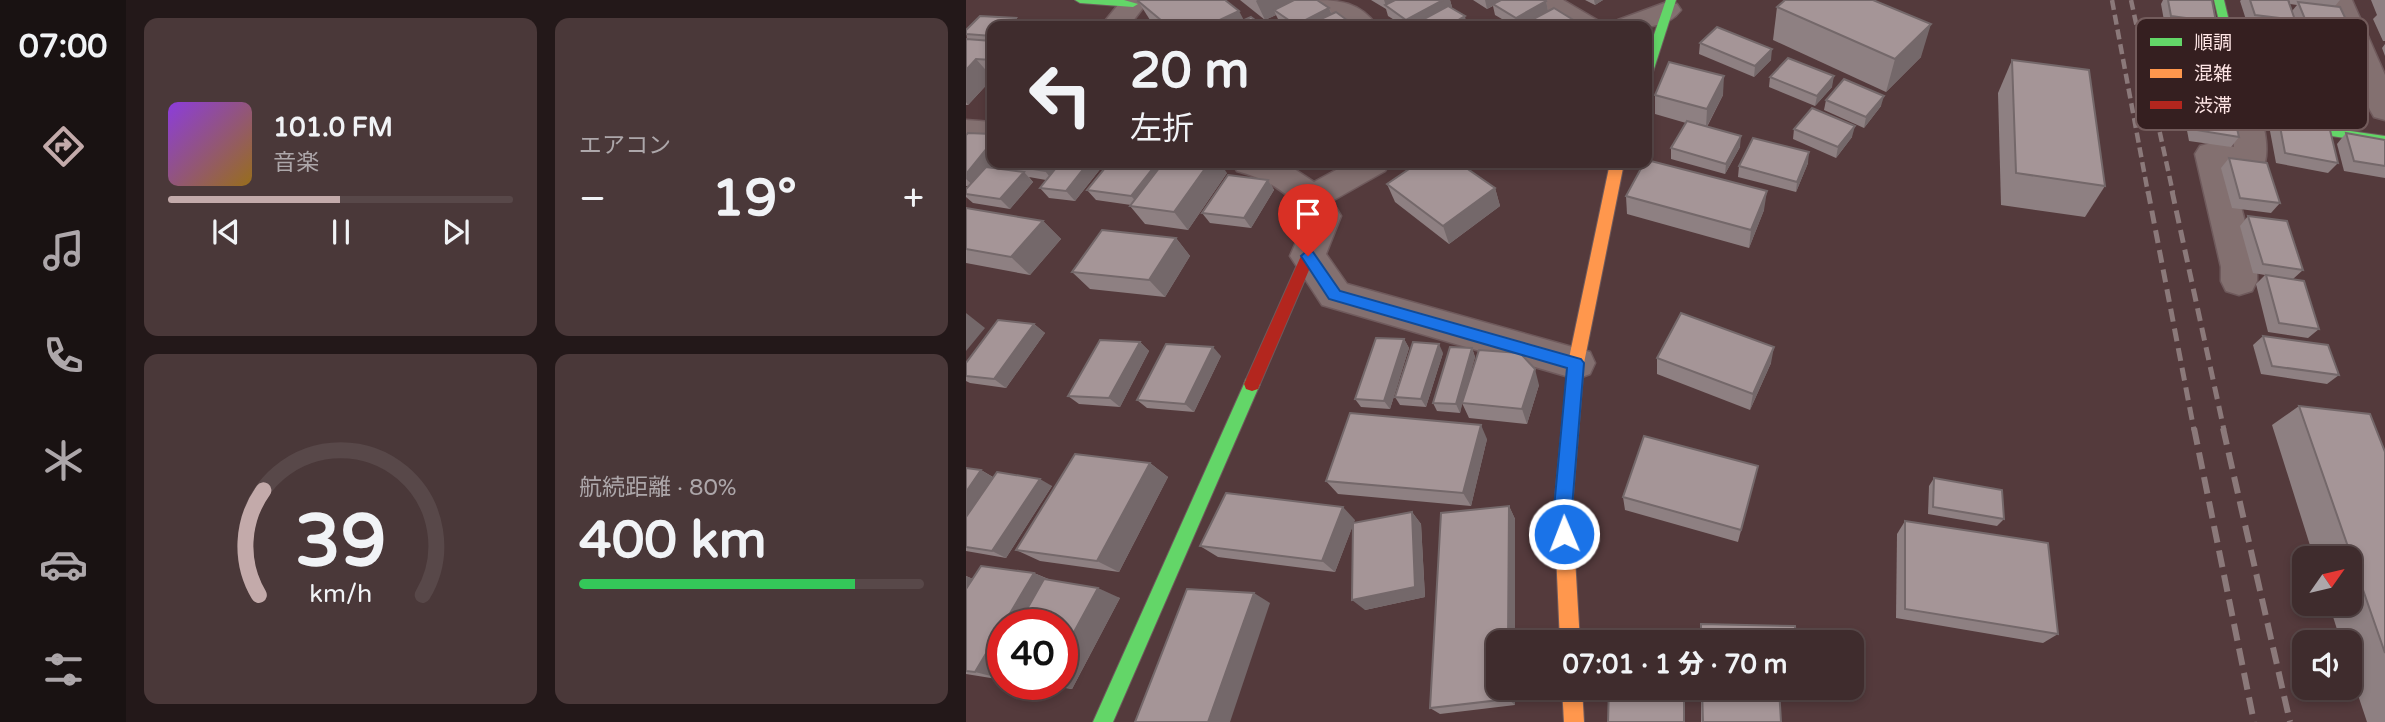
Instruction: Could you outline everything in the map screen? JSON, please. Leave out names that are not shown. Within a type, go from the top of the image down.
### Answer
[{"type":"street","points":[[1080,0],[1134,2]]},
{"type":"street","points":[[1325,0],[1356,21]]},
{"type":"street","points":[[1544,0],[1579,21]]},
{"type":"street","points":[[2219,0],[2223,18]]},
{"type":"street","points":[[2339,0],[2347,18]]},
{"type":"street","points":[[1119,21],[1134,2]]},
{"type":"street","points":[[1638,21],[1669,5]]},
{"type":"street","points":[[1652,57],[1669,5]]},
{"type":"street","points":[[2368,69],[2385,110]]},
{"type":"street","points":[[966,130],[987,132]]},
{"type":"street","points":[[2239,281],[2239,267],[2211,154],[2251,162],[2248,130]]},
{"type":"street","points":[[2316,130],[2385,140]]},
{"type":"street","points":[[1103,722],[1324,216],[1313,197],[1271,168]]},
{"type":"street","points":[[1313,197],[1365,168]]},
{"type":"street","points":[[1569,630],[1563,508],[1576,363],[1616,168]]},
{"type":"street","points":[[1308,256],[1335,295],[1576,363]]},
{"type":"street","points":[[1573,700],[1574,722]]},
{"type":"building","points":[[1225,0],[1239,11],[1218,21],[1162,21],[1138,1]]},
{"type":"building","points":[[1294,0],[1317,0],[1329,8],[1304,21],[1290,21],[1274,10]]},
{"type":"building","points":[[1395,0],[1443,0],[1406,20],[1385,5]]},
{"type":"building","points":[[1501,0],[1546,1],[1516,18],[1493,4]]},
{"type":"building","points":[[1785,0],[1873,0],[1931,24],[1895,59],[1777,7]]},
{"type":"building","points":[[2168,0],[2212,0],[2215,18],[2186,18],[2171,16]]},
{"type":"building","points":[[2250,0],[2288,0],[2294,18],[2279,18],[2255,15]]},
{"type":"building","points":[[2298,2],[2340,7],[2345,18],[2305,18]]},
{"type":"building","points":[[1448,6],[1465,16],[1456,21],[1420,21]]},
{"type":"building","points":[[1554,8],[1575,21],[1530,21]]},
{"type":"building","points":[[1336,12],[1348,21],[1317,21]]},
{"type":"building","points":[[980,16],[1016,18],[1013,21],[987,21],[987,36],[966,34],[966,30]]},
{"type":"building","points":[[1717,27],[1772,49],[1755,66],[1700,43]]},
{"type":"building","points":[[966,39],[987,41],[987,60],[976,59],[966,70]]},
{"type":"building","points":[[1788,58],[1834,76],[1817,96],[1770,77]]},
{"type":"building","points":[[2012,60],[2089,70],[2105,186],[2016,173]]},
{"type":"building","points":[[1669,62],[1724,76],[1707,109],[1655,95]]},
{"type":"building","points":[[1844,79],[1884,96],[1866,117],[1826,100]]},
{"type":"building","points":[[1812,108],[1855,126],[1838,147],[1794,129]]},
{"type":"building","points":[[1687,121],[1741,136],[1726,164],[1671,148]]},
{"type":"building","points":[[2196,130],[2237,130],[2239,137]]},
{"type":"building","points":[[2281,130],[2330,130],[2338,163],[2285,153]]},
{"type":"building","points":[[2346,133],[2385,140],[2385,166],[2354,161]]},
{"type":"building","points":[[987,134],[987,148],[966,174],[966,135]]},
{"type":"building","points":[[1753,138],[1809,152],[1797,182],[1739,166]]},
{"type":"building","points":[[2229,158],[2267,163],[2280,203],[2240,198]]},
{"type":"building","points":[[1652,161],[1767,191],[1751,230],[1626,196],[1641,168],[1652,168]]},
{"type":"building","points":[[986,167],[1024,172],[1000,199],[966,194],[966,189]]},
{"type":"building","points":[[1027,168],[1048,168],[1045,171]]},
{"type":"building","points":[[1056,168],[1084,168],[1066,191],[1040,188]]},
{"type":"building","points":[[1105,168],[1153,168],[1131,196],[1087,190]]},
{"type":"building","points":[[1159,168],[1205,168],[1174,212],[1130,206]]},
{"type":"building","points":[[1411,168],[1466,168],[1495,188],[1443,226],[1387,184]]},
{"type":"building","points":[[1228,175],[1268,180],[1244,218],[1202,213]]},
{"type":"building","points":[[966,208],[1043,221],[1011,257],[966,249]]},
{"type":"building","points":[[2248,216],[2287,221],[2303,270],[2263,264]]},
{"type":"building","points":[[1102,230],[1176,238],[1149,280],[1072,272]]},
{"type":"building","points":[[2266,275],[2304,281],[2319,329],[2279,323]]},
{"type":"building","points":[[1681,313],[1774,347],[1753,394],[1657,358]]},
{"type":"building","points":[[998,320],[1034,324],[994,379],[966,376],[966,363]]},
{"type":"building","points":[[2263,336],[2328,345],[2339,375],[2272,366]]},
{"type":"building","points":[[1376,338],[1404,339],[1384,401],[1355,399]]},
{"type":"building","points":[[1100,340],[1140,342],[1109,398],[1068,396]]},
{"type":"building","points":[[1413,342],[1439,344],[1421,399],[1395,397]]},
{"type":"building","points":[[1166,344],[1213,347],[1185,404],[1137,400]]},
{"type":"building","points":[[1450,347],[1472,348],[1456,404],[1433,403]]},
{"type":"building","points":[[1479,350],[1520,353],[1535,369],[1522,409],[1462,403]]},
{"type":"building","points":[[2299,406],[2370,414],[2385,452],[2385,653],[2362,587],[2362,546],[2348,546]]},
{"type":"building","points":[[1350,413],[1481,425],[1463,493],[1326,481]]},
{"type":"building","points":[[1644,436],[1758,466],[1741,530],[1623,497]]},
{"type":"building","points":[[1075,454],[1150,463],[1097,561],[1016,550]]},
{"type":"building","points":[[966,468],[981,470],[966,492]]},
{"type":"building","points":[[997,472],[1040,479],[992,551],[966,547],[966,517]]},
{"type":"building","points":[[1934,478],[2002,490],[2004,519],[1933,507]]},
{"type":"building","points":[[1226,493],[1343,507],[1322,561],[1200,546]]},
{"type":"building","points":[[1509,506],[1508,630],[1486,630],[1486,700],[1499,700],[1430,708],[1441,513]]},
{"type":"building","points":[[1412,512],[1415,587],[1352,600],[1353,523]]},
{"type":"building","points":[[1905,521],[2048,543],[2058,634],[1905,609]]},
{"type":"building","points":[[981,566],[1034,573],[1013,609],[987,609],[987,652],[975,672],[966,671],[966,589]]},
{"type":"building","points":[[1044,579],[1098,588],[1078,625],[1078,609],[1027,609]]},
{"type":"building","points":[[1187,589],[1254,593],[1208,722],[1135,722]]},
{"type":"building","points":[[1701,624],[1795,626],[1795,630],[1701,630]]},
{"type":"building","points":[[1609,700],[1684,700],[1684,722],[1608,722]]},
{"type":"building","points":[[1702,700],[1780,700],[1781,722],[1703,722]]},
{"type":"railway","points":[[2112,0],[2136,129]]},
{"type":"railway","points":[[2131,0],[2136,23]]},
{"type":"railway","points":[[2136,130],[2148,193]]},
{"type":"railway","points":[[2159,130],[2173,193]]},
{"type":"railway","points":[[2148,191],[2194,430]]},
{"type":"railway","points":[[2172,191],[2224,430]]},
{"type":"railway","points":[[2194,428],[2254,722]]},
{"type":"railway","points":[[2223,428],[2290,722]]},
{"type":"traffic: fast","points":[[1080,0],[1133,4]]},
{"type":"traffic: fast","points":[[1652,57],[1671,0]]},
{"type":"traffic: fast","points":[[2219,0],[2223,18]]},
{"type":"traffic: fast","points":[[2316,130],[2385,140]]},
{"type":"traffic: fast","points":[[1103,722],[1252,384]]},
{"type":"traffic: slow","points":[[1569,630],[1563,508],[1576,363],[1616,168]]},
{"type":"traffic: slow","points":[[1573,700],[1574,722]]},
{"type":"traffic: jam","points":[[1252,384],[1308,256]]},
{"type":"route","points":[[1308,256],[1335,295],[1576,363],[1563,508],[1564,534]]}]
